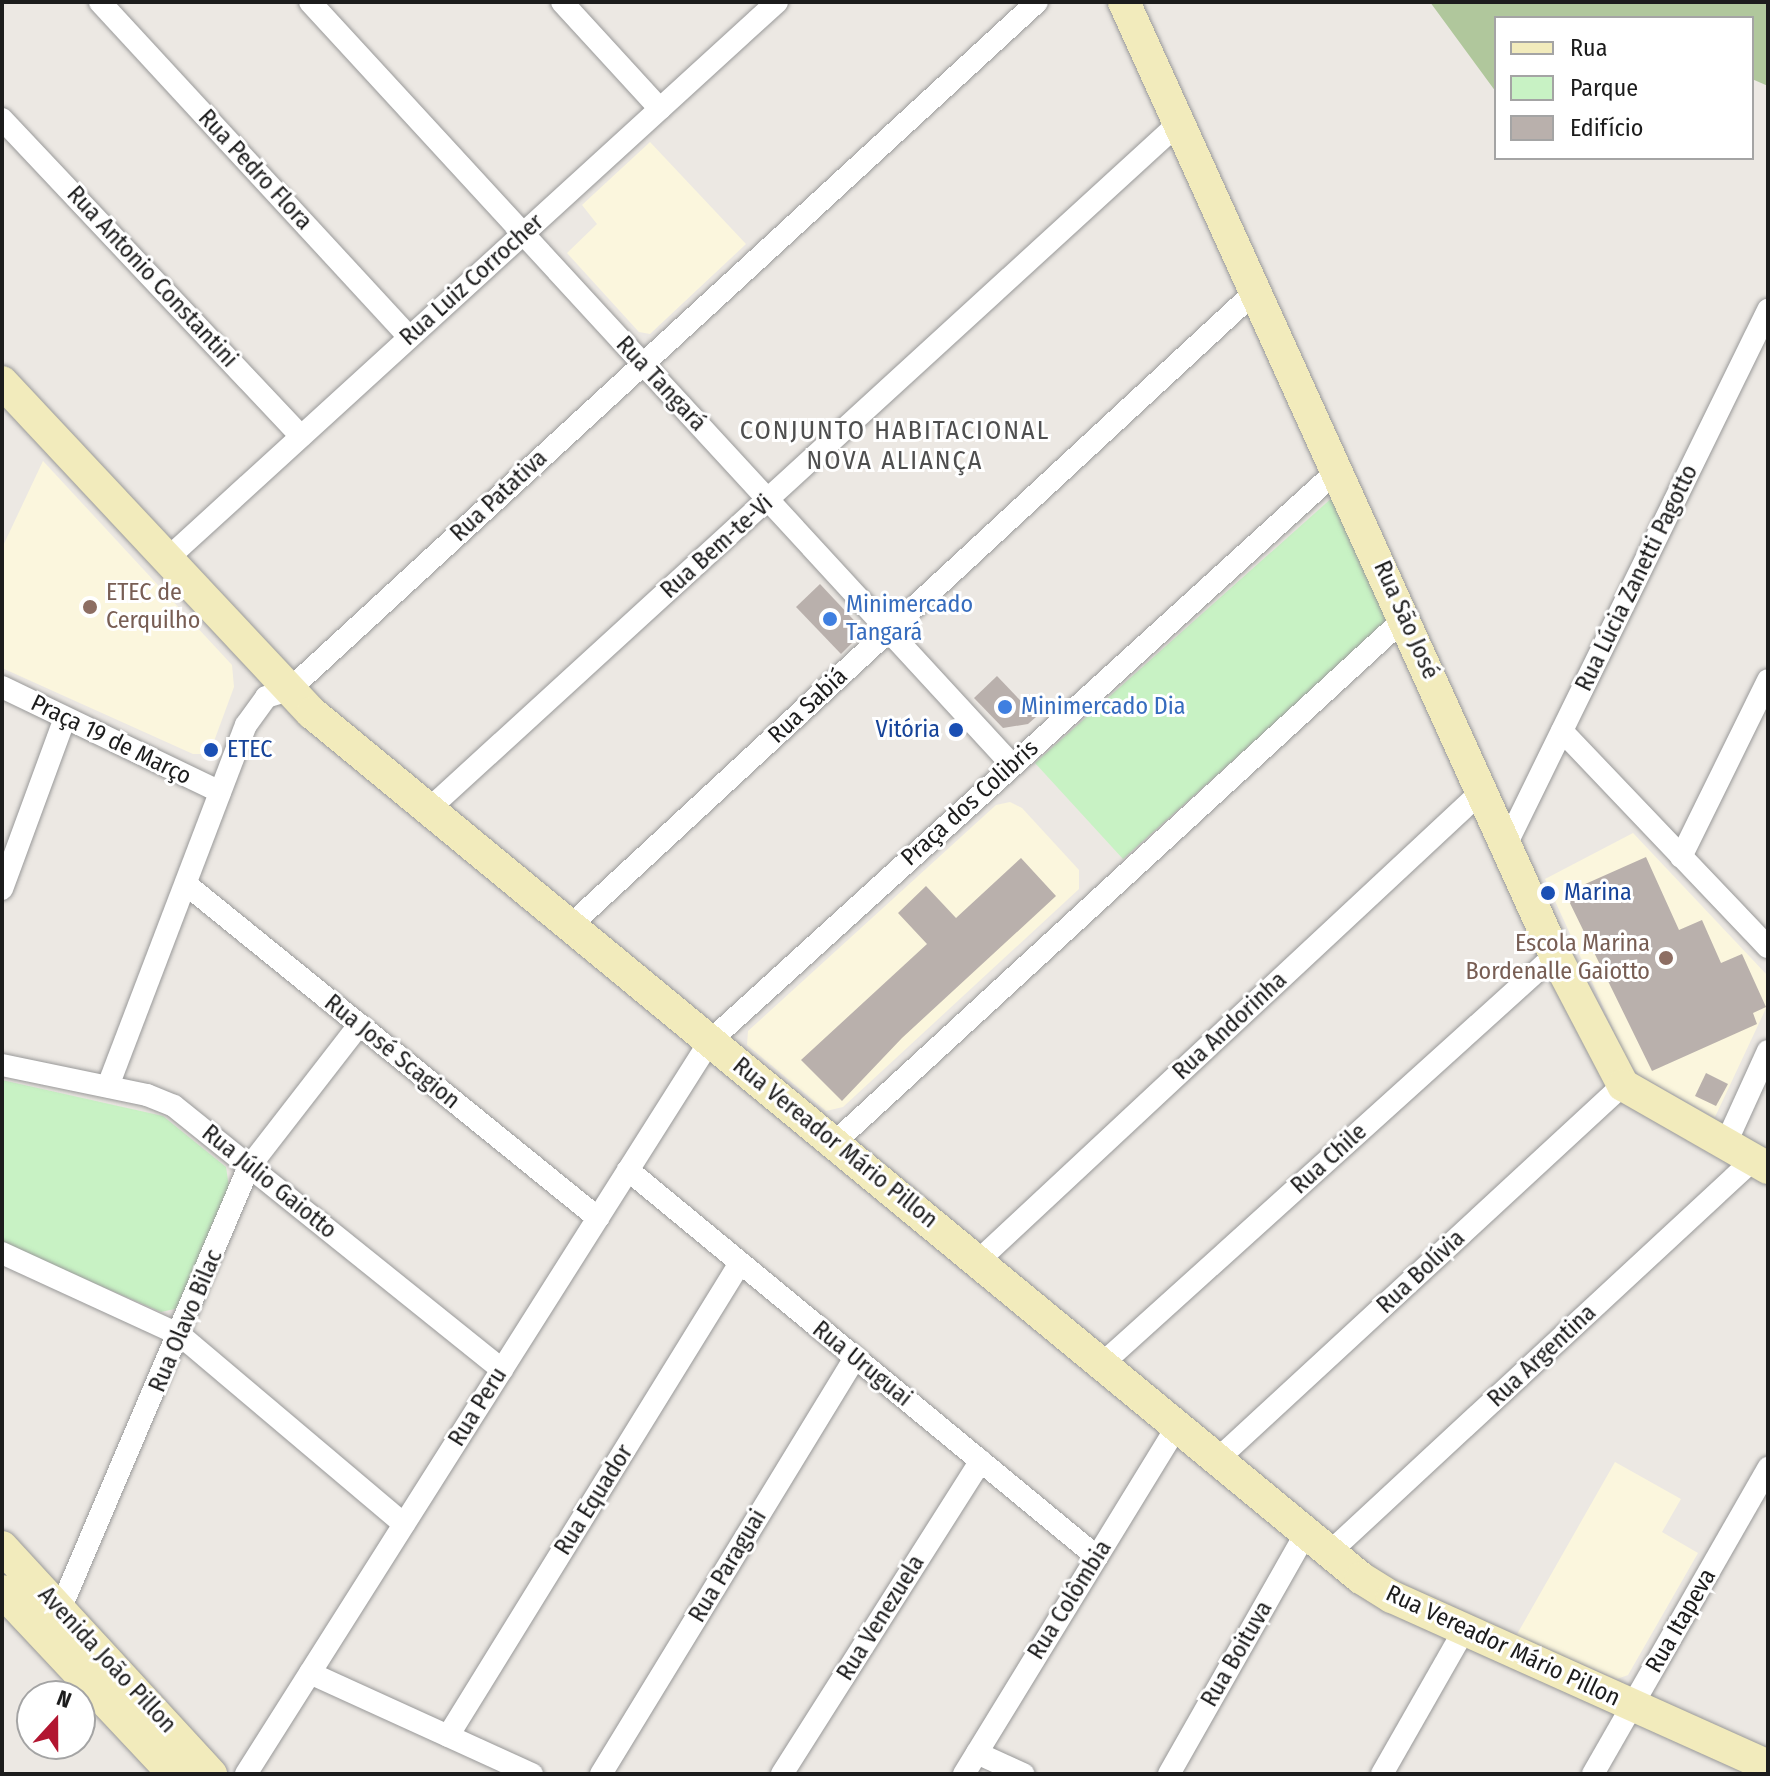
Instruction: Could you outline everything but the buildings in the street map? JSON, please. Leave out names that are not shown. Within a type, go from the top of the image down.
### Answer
[{"type":"street","name":"Rua Pedro Flora","points":[[100,2],[409,337]]},
{"type":"street","name":"Rua Tangará","points":[[310,2],[1012,765]]},
{"type":"street","points":[[562,2],[660,109]]},
{"type":"street","name":"Rua Luiz Corrocher","points":[[167,559],[777,2]]},
{"type":"street","name":"Rua Patativa","points":[[108,1086],[246,725],[266,697],[289,690],[1037,2]]},
{"type":"street","name":"Rua São José","points":[[1124,2],[1406,617],[1555,955],[1623,1085]]},
{"type":"street","name":"Rua Antonio Constantini","points":[[2,119],[301,436]]},
{"type":"street","name":"Rua Bem-te-Vi","points":[[429,809],[1180,122]]},
{"type":"street","name":"Rua Sabiá","points":[[571,925],[1257,290]]},
{"type":"street","name":"Rua Lúcia Zanetti Pagotto","points":[[1506,845],[1768,310]]},
{"type":"street","name":"Rua Vereador Mário Pillon","points":[[2,382],[289,690],[1318,1543],[1392,1597],[1768,1766]]},
{"type":"street","name":"Praça dos Colibris","points":[[710,1041],[1338,470]]},
{"type":"street","points":[[834,1143],[1406,617]]},
{"type":"street","points":[[1681,857],[1768,680]]},
{"type":"street","name":"Praça 19 de Março","points":[[2,687],[220,792]]},
{"type":"street","points":[[2,889],[65,718]]},
{"type":"street","points":[[1562,731],[1768,947]]},
{"type":"street","name":"Rua Andorinha","points":[[978,1261],[1482,791]]},
{"type":"street","name":"Rua José Scagion","points":[[187,885],[598,1218]]},
{"type":"street","name":"Rua Chile","points":[[1102,1364],[1555,955]]},
{"type":"street","name":"Rua Olavo Bilac","points":[[54,1623],[180,1335],[249,1167],[359,1025]]},
{"type":"street","name":"Rua Peru","points":[[246,1774],[710,1041]]},
{"type":"street","points":[[1726,1143],[1768,1051]]},
{"type":"street","name":"Rua Júlio Gaiotto","points":[[2,1065],[108,1086],[174,1106],[502,1370]]},
{"type":"street","points":[[1623,1085],[1761,1164]]},
{"type":"street","name":"Rua Bolívia","points":[[1218,1459],[1623,1085]]},
{"type":"street","name":"Rua Argentina","points":[[1318,1543],[1761,1164]]},
{"type":"street","name":"Rua Uruguai","points":[[628,1170],[1097,1557]]},
{"type":"street","points":[[2,1253],[180,1335],[404,1524]]},
{"type":"street","name":"Rua Equador","points":[[448,1736],[740,1263]]},
{"type":"street","name":"Rua Paraguai","points":[[601,1774],[855,1358]]},
{"type":"street","name":"Rua Colômbia","points":[[964,1774],[1177,1426]]},
{"type":"street","name":"Rua Venezuela","points":[[782,1774],[981,1461]]},
{"type":"street","name":"Rua Itapeva","points":[[1593,1774],[1768,1468]]},
{"type":"street","name":"Rua Boituva","points":[[1169,1774],[1318,1543]]},
{"type":"street","name":"Avenida João Pillon","points":[[2,1547],[54,1623],[174,1774]]},
{"type":"street","name":"Avenida João Pillon","points":[[2,1591],[54,1623],[211,1774]]},
{"type":"street","points":[[1382,1774],[1464,1630]]},
{"type":"street","points":[[310,1673],[532,1774]]},
{"type":"street","points":[[977,1753],[1023,1774]]},
{"type":"shaded area","points":[[650,142],[746,244],[650,334],[639,332],[567,253],[597,224],[582,205]]},
{"type":"shaded area","name":"ETEC de Cerquilho","points":[[43,461],[232,665],[234,687],[213,744],[203,754],[193,754],[2,668],[2,548]]},
{"type":"shaded area","points":[[1010,802],[1022,808],[1079,870],[1079,889],[843,1107],[826,1111],[747,1045],[748,1031],[996,805]]},
{"type":"shaded area","name":"Escola Marina Bordenalle Gaiotto","points":[[1633,833],[1768,976],[1768,1004],[1715,1117],[1639,1075],[1627,1059],[1545,879]]},
{"type":"shaded area","points":[[1615,1462],[1681,1499],[1662,1532],[1698,1553],[1628,1675],[1617,1679],[1516,1636]]},
{"type":"green space","points":[[1430,2],[1768,2],[1768,86],[1754,80],[1754,16],[1494,16],[1494,89]]},
{"type":"green space","points":[[1334,496],[1390,620],[1123,859],[1035,763]]},
{"type":"green space","points":[[2,1080],[163,1116],[226,1167],[229,1187],[179,1308],[161,1312],[2,1243]]},
{"type":"place","name":"ETEC de Cerquilho","points":[[90,607]]},
{"type":"place","name":"Minimercado Tangará","points":[[830,619]]},
{"type":"place","name":"Minimercado Dia","points":[[1005,707]]},
{"type":"place","name":"Vitória","points":[[956,730]]},
{"type":"place","name":"ETEC","points":[[211,750]]},
{"type":"place","name":"Marina","points":[[1548,893]]},
{"type":"place","name":"Escola Marina Bordenalle Gaiotto","points":[[1666,958]]},
{"type":"district","name":"CONJUNTO HABITACIONAL NOVA ALIANÇA","points":[[895,446]]}]
